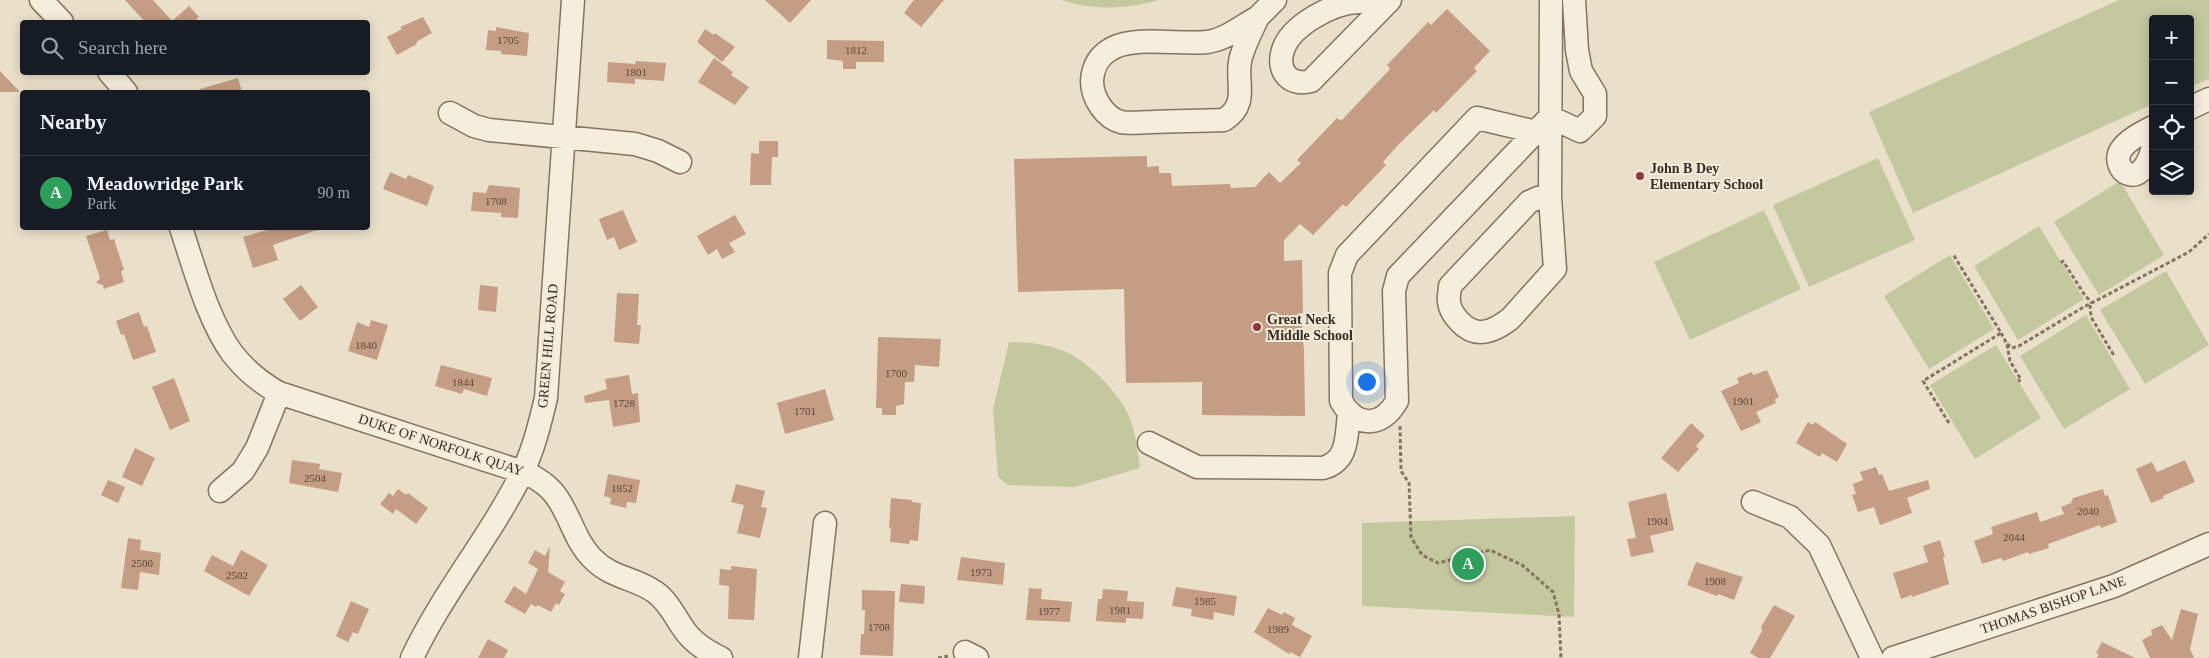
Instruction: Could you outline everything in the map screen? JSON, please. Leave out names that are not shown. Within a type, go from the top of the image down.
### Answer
[{"type":"street","points":[[41,0],[60,20]]},
{"type":"street","name":"GREEN HILL ROAD","points":[[412,658],[429,625],[523,472],[538,434],[546,398],[573,0]]},
{"type":"street","points":[[1258,17],[1240,58],[1241,90],[1239,103],[1236,110],[1224,120],[1123,122],[1105,112],[1096,98],[1092,85],[1096,62],[1114,47],[1128,43],[1208,42],[1221,38],[1258,17],[1275,0]]},
{"type":"street","points":[[1550,0],[1543,125],[1550,198],[1555,269],[1502,325],[1479,332],[1468,330],[1454,316],[1449,303],[1450,286],[1529,202],[1538,198],[1550,198]]},
{"type":"street","points":[[1543,125],[1398,276],[1394,291],[1397,401],[1392,410],[1381,418],[1370,422],[1359,420],[1349,414],[1341,402],[1340,273],[1347,255],[1477,118],[1543,125],[1580,131],[1595,116],[1595,94],[1581,71],[1577,50],[1574,0]]},
{"type":"street","points":[[112,75],[124,90]]},
{"type":"street","points":[[2194,106],[2209,99]]},
{"type":"street","points":[[450,114],[474,126],[489,130],[635,144],[658,151],[680,162]]},
{"type":"street","points":[[2149,130],[2122,148],[2118,156],[2119,166],[2124,172],[2131,175],[2138,174],[2144,170],[2150,160],[2152,150]]},
{"type":"street","name":"DUKE OF NORFOLK QUAY","points":[[182,230],[199,281],[221,335],[232,354],[247,370],[279,393],[523,472],[544,483],[555,495],[577,538],[591,558],[605,570],[657,592],[668,604],[683,629],[695,642],[721,658]]},
{"type":"street","points":[[220,491],[243,471],[257,448],[279,393]]},
{"type":"street","points":[[1150,443],[1197,467],[1323,468],[1335,462],[1344,453],[1349,414]]},
{"type":"street","points":[[1752,502],[1790,517],[1819,545],[1872,658]]},
{"type":"street","points":[[810,658],[825,522]]},
{"type":"street","name":"THOMAS BISHOP LANE","points":[[1893,658],[2114,586],[2209,544]]},
{"type":"path","points":[[2007,344],[2012,348],[2018,346],[2158,266],[2189,252],[2209,234]]},
{"type":"path","points":[[1953,254],[2007,344],[2010,361],[2021,380],[2018,382]]},
{"type":"path","points":[[2061,263],[2063,261],[2091,304],[2090,317],[2113,354],[2110,355]]},
{"type":"path","points":[[1950,423],[1923,381],[2001,333]]},
{"type":"path","points":[[1397,401],[1401,472],[1409,483],[1411,537],[1422,555],[1438,563],[1490,550],[1522,565],[1553,592],[1559,614],[1561,658]]},
{"type":"green space","points":[[1061,0],[1159,0],[1110,8],[1073,4]]},
{"type":"green space","points":[[2119,0],[2209,0],[2209,79],[2194,85],[2194,15],[2149,15],[2149,106],[1913,213],[1869,112]]},
{"type":"green space","points":[[1878,158],[1915,240],[1809,287],[1773,205]]},
{"type":"green space","points":[[2120,181],[2164,255],[2099,295],[2054,222]]},
{"type":"green space","points":[[1764,210],[1801,289],[1690,340],[1654,262]]},
{"type":"green space","points":[[2039,226],[2084,299],[2018,340],[1974,266]]},
{"type":"green space","points":[[1950,255],[1994,329],[1929,369],[1884,296]]},
{"type":"green space","points":[[2166,271],[2209,345],[2145,384],[2100,310]]},
{"type":"green space","points":[[2086,315],[2130,389],[2064,429],[2020,356]]},
{"type":"green space","points":[[1009,342],[1048,346],[1061,350],[1080,360],[1099,376],[1116,394],[1130,419],[1136,440],[1140,468],[1075,487],[1008,485],[998,477],[993,409]]},
{"type":"green space","points":[[1996,345],[2041,418],[1975,459],[1930,385]]},
{"type":"green space","points":[[1575,516],[1574,617],[1362,606],[1362,523]]},
{"type":"building","points":[[125,0],[153,0],[171,20],[143,20]]},
{"type":"building","points":[[765,0],[811,0],[790,23]]},
{"type":"building","points":[[914,0],[944,0],[921,27],[904,13]]},
{"type":"building","points":[[189,6],[199,17],[195,20],[173,20]]},
{"type":"building","points":[[1447,9],[1490,51],[1474,68],[1477,71],[1436,113],[1434,110],[1398,145],[1383,162],[1386,165],[1346,207],[1343,204],[1313,235],[1300,224],[1284,240],[1284,261],[1302,260],[1303,313],[1301,313],[1304,350],[1305,416],[1202,415],[1202,382],[1126,383],[1124,289],[1018,292],[1014,159],[1147,156],[1147,167],[1159,166],[1159,173],[1171,173],[1172,186],[1230,184],[1231,188],[1255,187],[1269,172],[1280,183],[1301,163],[1297,160],[1337,118],[1341,121],[1390,69],[1387,65],[1428,22],[1431,25]]},
{"type":"building","points":[[423,17],[432,33],[397,55],[387,37],[402,29],[400,27]]},
{"type":"building","points":[[496,27],[529,33],[527,56],[501,54],[501,51],[486,50],[488,30],[496,31]]},
{"type":"building","points":[[705,29],[714,35],[715,33],[735,47],[722,62],[697,42]]},
{"type":"building","points":[[827,40],[884,41],[884,62],[856,62],[856,69],[843,69],[843,61],[827,59]]},
{"type":"building","points":[[714,58],[733,72],[731,75],[749,87],[735,105],[698,82]]},
{"type":"building","points":[[636,61],[666,63],[664,81],[635,79],[635,84],[607,82],[608,62],[635,64]]},
{"type":"building","points":[[0,71],[20,92],[0,92]]},
{"type":"building","points":[[238,78],[241,90],[200,90]]},
{"type":"building","points":[[759,141],[778,141],[778,157],[772,157],[771,185],[750,185],[751,153],[759,154]]},
{"type":"building","points":[[390,172],[406,179],[408,175],[434,186],[427,206],[383,189]]},
{"type":"building","points":[[489,185],[520,188],[518,218],[501,217],[501,213],[471,211],[473,192],[486,193]]},
{"type":"building","points":[[623,210],[637,242],[619,250],[614,237],[607,240],[599,219]]},
{"type":"building","points":[[735,215],[746,234],[729,243],[735,252],[722,259],[717,249],[708,255],[697,236]]},
{"type":"building","points":[[107,230],[110,240],[114,239],[124,270],[121,271],[124,282],[104,289],[103,285],[96,283],[100,278],[86,236]]},
{"type":"building","points":[[267,230],[317,230],[273,245],[278,260],[253,268],[243,237]]},
{"type":"building","points":[[301,285],[318,307],[300,321],[283,299]]},
{"type":"building","points":[[480,285],[498,287],[496,312],[478,310]]},
{"type":"building","points":[[617,293],[639,294],[637,325],[641,325],[639,344],[614,342]]},
{"type":"building","points":[[139,312],[144,327],[147,326],[156,352],[133,360],[124,334],[121,335],[116,321]]},
{"type":"building","points":[[371,320],[388,325],[377,360],[348,351],[357,322],[369,327]]},
{"type":"building","points":[[878,337],[941,339],[939,367],[915,365],[914,382],[905,382],[904,404],[896,406],[896,415],[882,415],[882,408],[876,408]]},
{"type":"building","points":[[441,365],[492,378],[487,396],[464,389],[462,394],[435,386]]},
{"type":"building","points":[[1767,370],[1779,397],[1775,399],[1776,403],[1756,412],[1761,422],[1741,431],[1721,391],[1739,383],[1737,378],[1752,372],[1753,375]]},
{"type":"building","points":[[629,375],[632,394],[638,393],[640,422],[613,427],[609,400],[585,403],[584,396],[607,389],[605,379]]},
{"type":"building","points":[[174,378],[190,421],[170,430],[152,387]]},
{"type":"building","points":[[825,389],[834,420],[785,434],[777,403]]},
{"type":"building","points":[[1808,422],[1813,425],[1815,422],[1847,444],[1837,462],[1822,453],[1820,457],[1796,443]]},
{"type":"building","points":[[1691,423],[1705,436],[1696,446],[1699,449],[1678,472],[1661,458]]},
{"type":"building","points":[[135,448],[155,458],[142,486],[122,477]]},
{"type":"building","points":[[292,460],[320,464],[319,469],[342,473],[338,492],[289,483]]},
{"type":"building","points":[[2185,460],[2195,482],[2151,503],[2136,469],[2152,462],[2157,472]]},
{"type":"building","points":[[1876,467],[1879,475],[1882,474],[1889,491],[1928,480],[1930,489],[1907,498],[1912,513],[1880,525],[1874,507],[1858,512],[1852,495],[1856,494],[1853,484],[1863,480],[1860,472]]},
{"type":"building","points":[[608,474],[640,480],[636,503],[627,502],[626,508],[610,504],[611,498],[604,496]]},
{"type":"building","points":[[108,480],[125,487],[118,503],[101,495]]},
{"type":"building","points":[[736,484],[765,491],[761,507],[767,508],[760,538],[737,533],[744,505],[731,502]]},
{"type":"building","points":[[398,489],[406,495],[408,493],[428,508],[416,524],[396,509],[393,514],[380,504],[389,493],[393,496]]},
{"type":"building","points":[[2103,489],[2105,496],[2108,495],[2117,522],[2101,528],[2100,525],[2048,544],[2049,548],[2029,554],[2028,552],[2003,561],[2001,558],[1982,564],[1974,541],[1993,534],[1991,527],[2037,512],[2040,522],[2064,514],[2061,507],[2071,503],[2073,498]]},
{"type":"building","points":[[1666,493],[1674,530],[1650,536],[1654,552],[1631,557],[1627,539],[1636,538],[1628,502]]},
{"type":"building","points":[[891,498],[921,503],[918,541],[910,540],[909,544],[890,542]]},
{"type":"building","points":[[128,538],[141,540],[140,550],[161,553],[159,575],[140,572],[138,590],[121,588]]},
{"type":"building","points":[[1940,540],[1949,584],[1901,599],[1893,573],[1928,562],[1923,546]]},
{"type":"building","points":[[550,546],[548,572],[565,582],[560,591],[565,594],[559,605],[556,603],[551,612],[538,605],[536,607],[531,604],[525,614],[504,602],[514,586],[526,594],[538,569],[528,563],[535,550],[545,556]]},
{"type":"building","points":[[241,550],[268,565],[249,596],[204,571],[212,555],[233,566]]},
{"type":"building","points":[[961,557],[1005,563],[1003,585],[957,580]]},
{"type":"building","points":[[1696,562],[1743,577],[1734,600],[1687,585]]},
{"type":"building","points":[[731,566],[757,569],[754,620],[728,619],[729,586],[719,585],[720,569],[731,570]]},
{"type":"building","points":[[901,584],[925,586],[924,604],[899,602]]},
{"type":"building","points":[[1176,587],[1237,596],[1234,616],[1214,612],[1213,620],[1191,616],[1192,609],[1172,606]]},
{"type":"building","points":[[1029,588],[1042,589],[1041,599],[1072,602],[1070,622],[1026,620]]},
{"type":"building","points":[[1103,589],[1128,591],[1127,601],[1144,602],[1143,619],[1126,618],[1126,623],[1096,621],[1098,599],[1102,599]]},
{"type":"building","points":[[862,590],[895,591],[893,656],[860,655],[861,634],[864,634],[865,610],[862,610]]},
{"type":"building","points":[[351,601],[369,609],[358,634],[353,632],[348,642],[336,636]]},
{"type":"building","points":[[1774,605],[1795,616],[1770,658],[1759,658],[1750,653],[1762,631],[1761,627]]},
{"type":"building","points":[[1268,608],[1282,615],[1284,612],[1295,618],[1292,625],[1312,636],[1300,657],[1290,652],[1289,654],[1254,632]]},
{"type":"building","points":[[2181,609],[2198,614],[2190,649],[2194,658],[2150,658],[2142,640],[2152,635],[2151,630],[2162,625],[2172,640]]},
{"type":"building","points":[[488,639],[508,650],[504,658],[478,658]]},
{"type":"building","points":[[2102,642],[2135,658],[2097,658],[2099,654],[2096,653]]},
{"type":"place","name":"John B Dey Elementary School","points":[[1640,176]]},
{"type":"place","name":"Great Neck Middle School","points":[[1257,327]]},
{"type":"place","name":"Meadowridge Park","points":[[1468,564]]}]
